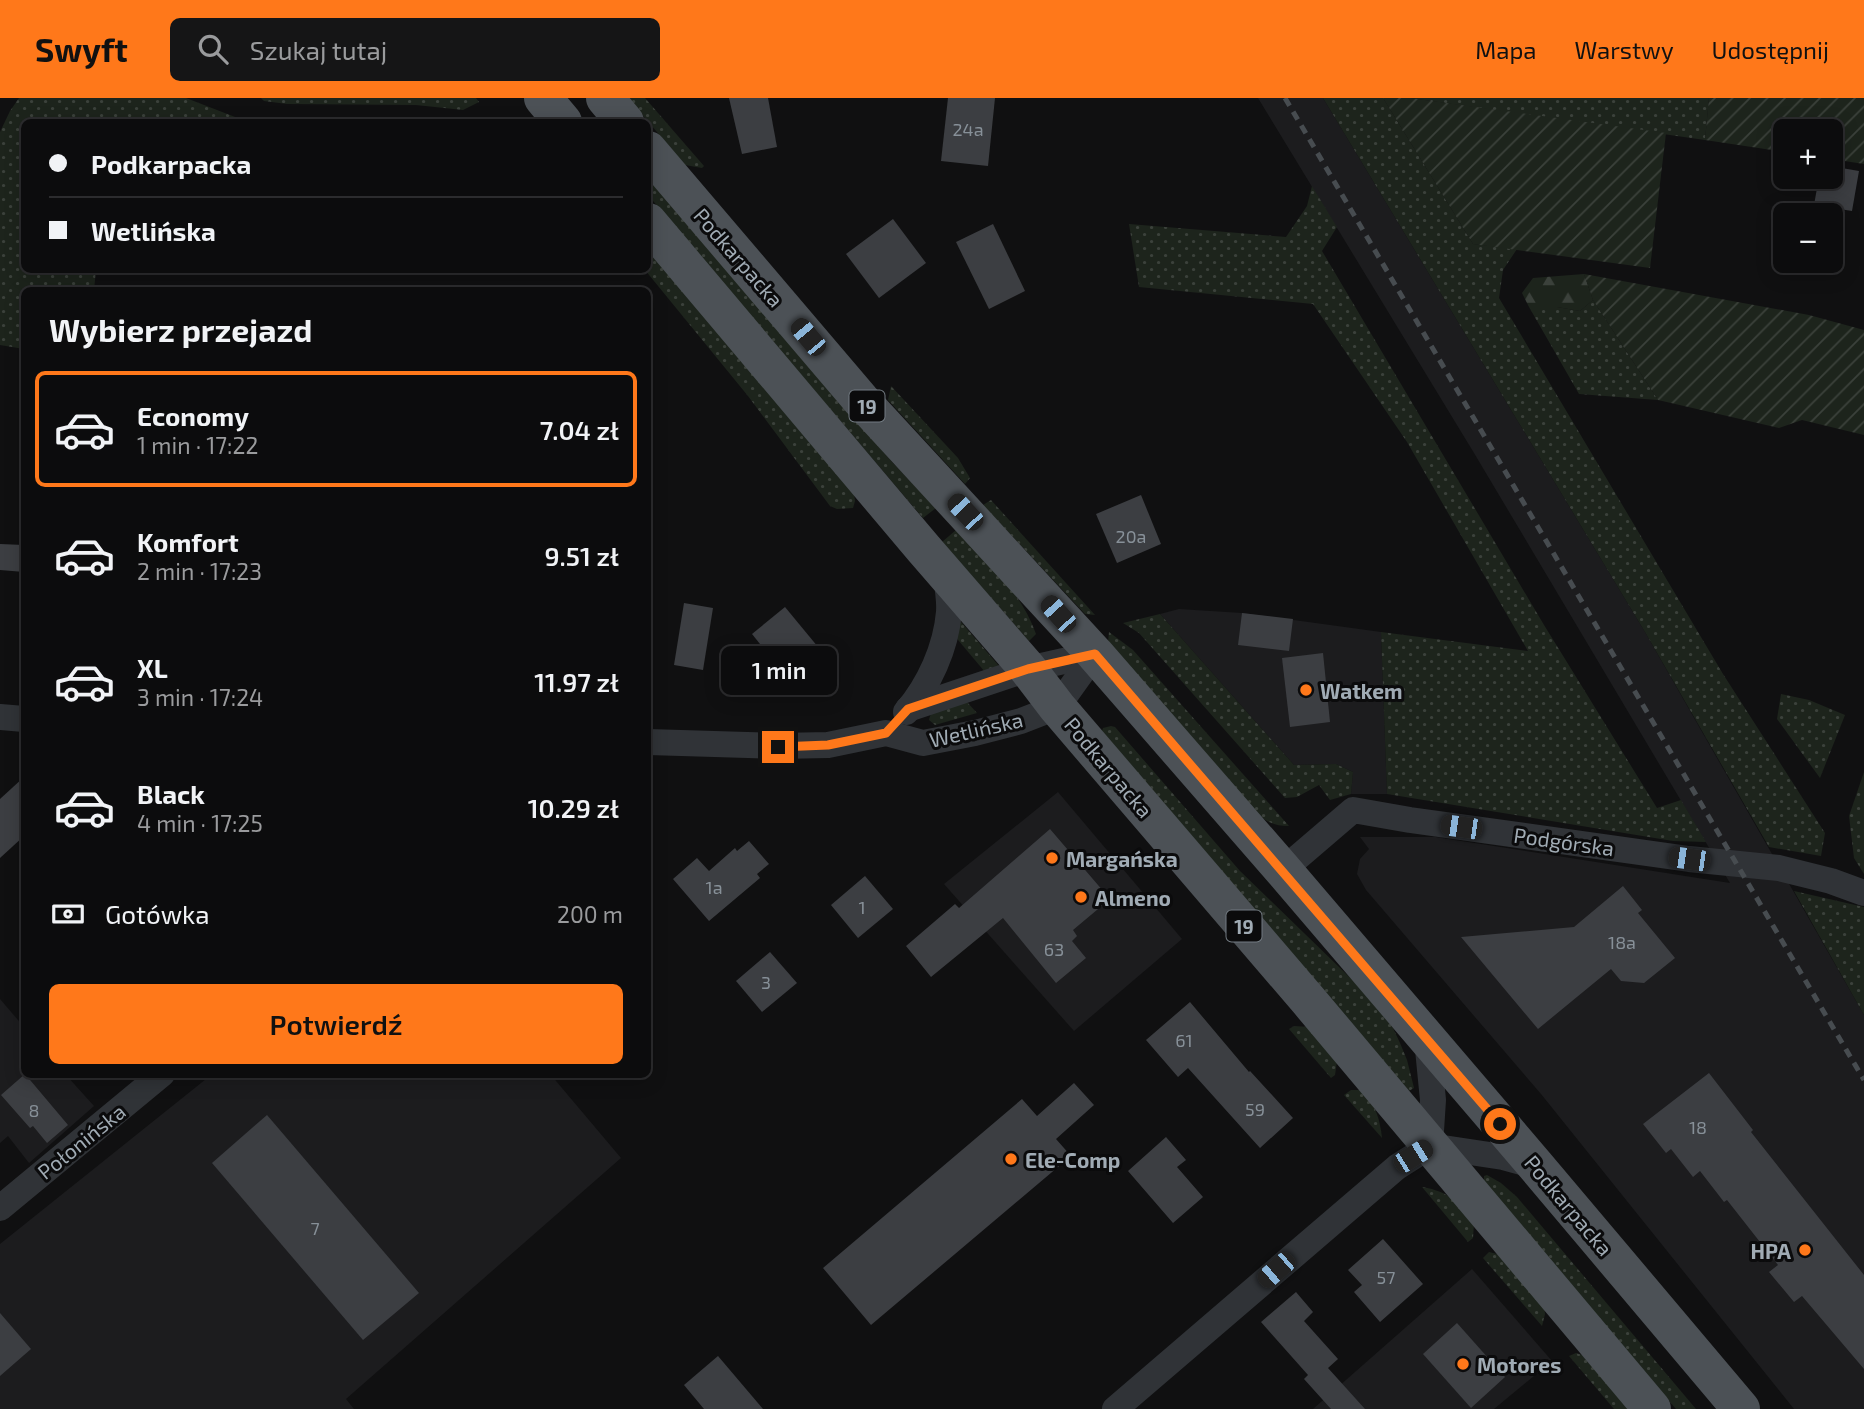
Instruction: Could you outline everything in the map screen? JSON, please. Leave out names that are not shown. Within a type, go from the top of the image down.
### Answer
[{"type":"main road","points":[[543,98],[561,119]]},
{"type":"main road","points":[[605,98],[622,119]]},
{"type":"main road","name":"Podkarpacka","points":[[651,154],[861,400],[1095,654],[1283,870],[1741,1409]]},
{"type":"main road","name":"Podkarpacka","points":[[651,226],[1652,1409]]},
{"type":"street","name":"Wetlińska","points":[[886,733],[923,691],[945,636],[949,610],[946,574]]},
{"type":"street","name":"Wetlińska","points":[[908,709],[1028,669],[1095,654]]},
{"type":"street","points":[[1057,707],[1095,654]]},
{"type":"street","name":"Wetlińska","points":[[651,742],[778,747],[828,745],[886,733],[923,743],[1009,724],[1057,707]]},
{"type":"street","points":[[0,717],[21,719]]},
{"type":"street","name":"Podgórska","points":[[1283,870],[1353,810],[1689,859],[1779,868],[1831,881],[1864,893]]},
{"type":"street","points":[[1427,1040],[1433,1100],[1430,1146]]},
{"type":"street","name":"Połonińska","points":[[0,1208],[157,1078]]},
{"type":"street","points":[[1115,1409],[1397,1167],[1430,1146],[1503,1157],[1536,1167]]},
{"type":"shaded area","points":[[1258,98],[1323,98],[1645,632],[1864,1015],[1864,1409],[1794,1409],[1541,1094],[1366,890],[1357,874],[1360,859],[1369,849],[1360,837],[1436,837],[1730,883],[1474,453]]},
{"type":"shaded area","points":[[1179,609],[1242,613],[1381,632],[1387,794],[1351,794],[1353,772],[1336,764],[1294,765],[1160,614]]},
{"type":"shaded area","points":[[1058,792],[1182,939],[1074,1031],[944,884]]},
{"type":"shaded area","points":[[0,999],[21,1024],[21,1078],[69,1078],[94,1106],[29,1163],[8,1136],[0,1143]]},
{"type":"shaded area","points":[[207,1078],[554,1078],[621,1158],[346,1399],[354,1409],[0,1409],[0,1244]]},
{"type":"shaded area","points":[[1472,1269],[1552,1361],[1494,1409],[1313,1409]]},
{"type":"green space","points":[[19,98],[186,98],[240,119],[21,119],[21,273],[96,273],[94,287],[21,287],[21,348],[0,345],[0,132]]},
{"type":"green space","points":[[261,98],[476,98],[479,102],[463,110],[416,105],[287,104],[264,101]]},
{"type":"green space","points":[[628,98],[645,98],[704,166],[702,168],[685,165],[651,125],[651,119],[646,119]]},
{"type":"green space","points":[[1323,98],[1383,98],[1473,244],[1517,249],[1503,270],[1499,298],[1723,674],[1825,833],[1821,856],[1769,847],[1645,632]]},
{"type":"green space","points":[[1383,98],[1410,98],[1666,133],[1650,268],[1473,244]]},
{"type":"green space","points":[[1410,98],[1709,98],[1705,140]]},
{"type":"green space","points":[[1709,98],[1864,98],[1864,164],[1843,161],[1843,119],[1773,119],[1773,150],[1705,140]]},
{"type":"green space","points":[[651,179],[892,462],[936,508],[923,518],[651,199]]},
{"type":"green space","points":[[1312,186],[1337,227],[1322,251],[1544,625],[1657,808],[1681,800],[1706,842],[1673,841],[1387,794],[1381,632],[1528,651],[1407,442],[1313,304],[1139,287],[1129,224],[1286,237],[1307,206]]},
{"type":"green space","points":[[651,253],[854,493],[853,508],[837,509],[830,506],[748,396],[647,273],[651,273]]},
{"type":"green space","points":[[1584,274],[1593,300],[1580,311],[1557,307],[1529,307],[1522,293],[1533,278]]},
{"type":"green space","points":[[1584,274],[1809,315],[1864,330],[1864,435],[1802,420],[1779,428],[1658,400],[1593,300]]},
{"type":"green space","points":[[1593,300],[1658,400],[1579,394],[1529,307],[1557,307],[1580,311]]},
{"type":"green space","points":[[891,386],[958,458],[970,478],[965,484],[888,400]]},
{"type":"green space","points":[[991,500],[1095,615],[1085,614],[983,505]]},
{"type":"green space","points":[[956,530],[1002,578],[1022,604],[1036,634],[1029,641],[942,542]]},
{"type":"green space","points":[[1160,614],[1294,765],[1336,764],[1353,772],[1351,794],[1330,800],[1319,785],[1297,797],[1285,798],[1139,633],[1123,623]]},
{"type":"green space","points":[[956,616],[999,666],[985,672],[953,634]]},
{"type":"green space","points":[[1109,632],[1133,650],[1289,826],[1273,824],[1259,815],[1108,642]]},
{"type":"green space","points":[[1781,694],[1809,700],[1845,715],[1820,778],[1777,719]]},
{"type":"green space","points":[[966,701],[977,713],[935,725],[929,720],[931,713]]},
{"type":"green space","points":[[1115,727],[1240,871],[1373,1000],[1400,1043],[1414,1088],[1409,1091],[1102,731],[1103,728]]},
{"type":"green space","points":[[1864,772],[1864,874],[1854,858],[1849,816]]},
{"type":"green space","points":[[1794,891],[1864,907],[1864,1015]]},
{"type":"green space","points":[[1294,1026],[1309,1027],[1337,1061],[1335,1075],[1331,1078],[1289,1029]]},
{"type":"green space","points":[[1351,1090],[1361,1090],[1370,1101],[1378,1117],[1382,1138],[1344,1095]]},
{"type":"green space","points":[[1487,1175],[1517,1197],[1696,1409],[1676,1409],[1484,1181],[1484,1176]]},
{"type":"green space","points":[[1422,1187],[1440,1192],[1457,1204],[1474,1223],[1473,1238],[1468,1242]]},
{"type":"green space","points":[[1489,1252],[1501,1255],[1544,1304],[1542,1326],[1483,1258]]},
{"type":"green space","points":[[1576,1353],[1582,1355],[1632,1409],[1614,1409],[1569,1356]]},
{"type":"building","points":[[729,98],[768,98],[777,147],[742,154]]},
{"type":"building","points":[[948,98],[995,98],[988,166],[941,161]]},
{"type":"building","points":[[1843,168],[1859,171],[1852,211],[1843,210],[1843,203],[1814,203],[1817,189],[1843,189]]},
{"type":"building","points":[[893,219],[926,263],[879,298],[846,254]]},
{"type":"building","points":[[993,224],[1025,291],[989,309],[956,242]]},
{"type":"building","points":[[1141,495],[1161,544],[1117,563],[1096,514]]},
{"type":"building","points":[[0,544],[21,545],[21,572],[0,570]]},
{"type":"building","points":[[684,603],[713,608],[703,670],[674,665]]},
{"type":"building","points":[[785,607],[823,653],[789,680],[752,634]]},
{"type":"building","points":[[1242,613],[1293,619],[1289,651],[1238,645]]},
{"type":"building","name":"Watkem","points":[[1323,653],[1330,722],[1290,727],[1282,658]]},
{"type":"building","points":[[21,780],[21,839],[0,858],[0,799]]},
{"type":"building","points":[[1050,829],[1110,899],[1073,930],[1077,936],[1072,941],[1086,958],[1056,983],[1003,918],[931,977],[906,946],[955,904],[959,908]]},
{"type":"building","points":[[749,841],[769,864],[757,874],[760,878],[709,921],[673,879],[697,858],[709,871],[735,848],[737,851]]},
{"type":"building","points":[[865,876],[893,909],[858,938],[831,905]]},
{"type":"building","points":[[1623,886],[1642,910],[1638,913],[1675,958],[1644,983],[1621,981],[1611,969],[1538,1029],[1461,937],[1574,927]]},
{"type":"building","points":[[770,952],[797,983],[762,1012],[736,981]]},
{"type":"building","points":[[1190,1002],[1249,1072],[1293,1118],[1260,1148],[1188,1068],[1178,1077],[1146,1040]]},
{"type":"building","points":[[1709,1073],[1753,1130],[1751,1132],[1864,1275],[1864,1369],[1802,1296],[1794,1302],[1769,1272],[1778,1265],[1727,1200],[1724,1202],[1700,1171],[1693,1177],[1671,1149],[1666,1153],[1643,1124]]},
{"type":"building","points":[[21,1078],[28,1078],[68,1125],[47,1143],[1,1095]]},
{"type":"building","points":[[1074,1083],[1094,1105],[1056,1139],[1071,1156],[871,1325],[823,1268],[1022,1099],[1037,1116]]},
{"type":"building","points":[[267,1115],[419,1293],[363,1340],[212,1163]]},
{"type":"building","points":[[1166,1137],[1186,1160],[1177,1167],[1203,1197],[1173,1223],[1128,1171]]},
{"type":"building","points":[[1383,1239],[1423,1284],[1380,1322],[1354,1292],[1362,1285],[1348,1270]]},
{"type":"building","points":[[1296,1292],[1313,1312],[1304,1321],[1338,1359],[1328,1368],[1365,1409],[1331,1409],[1304,1379],[1308,1375],[1261,1322]]},
{"type":"building","points":[[0,1313],[31,1349],[0,1376]]},
{"type":"building","points":[[1457,1323],[1505,1377],[1471,1408],[1423,1354]]},
{"type":"building","points":[[718,1356],[763,1409],[704,1409],[684,1385]]},
{"type":"railway","points":[[1285,98],[1864,1080]]},
{"type":"place","name":"Watkem","points":[[1306,690]]},
{"type":"place","name":"Margańska","points":[[1052,858]]},
{"type":"place","name":"Almeno","points":[[1081,897]]},
{"type":"place","name":"Ele-Comp","points":[[1011,1159]]},
{"type":"place","name":"HPA","points":[[1805,1250]]},
{"type":"place","name":"Motores","points":[[1463,1364]]},
{"type":"route","points":[[778,747],[828,745],[886,733],[908,709],[1028,669],[1095,654],[1500,1124]]}]
